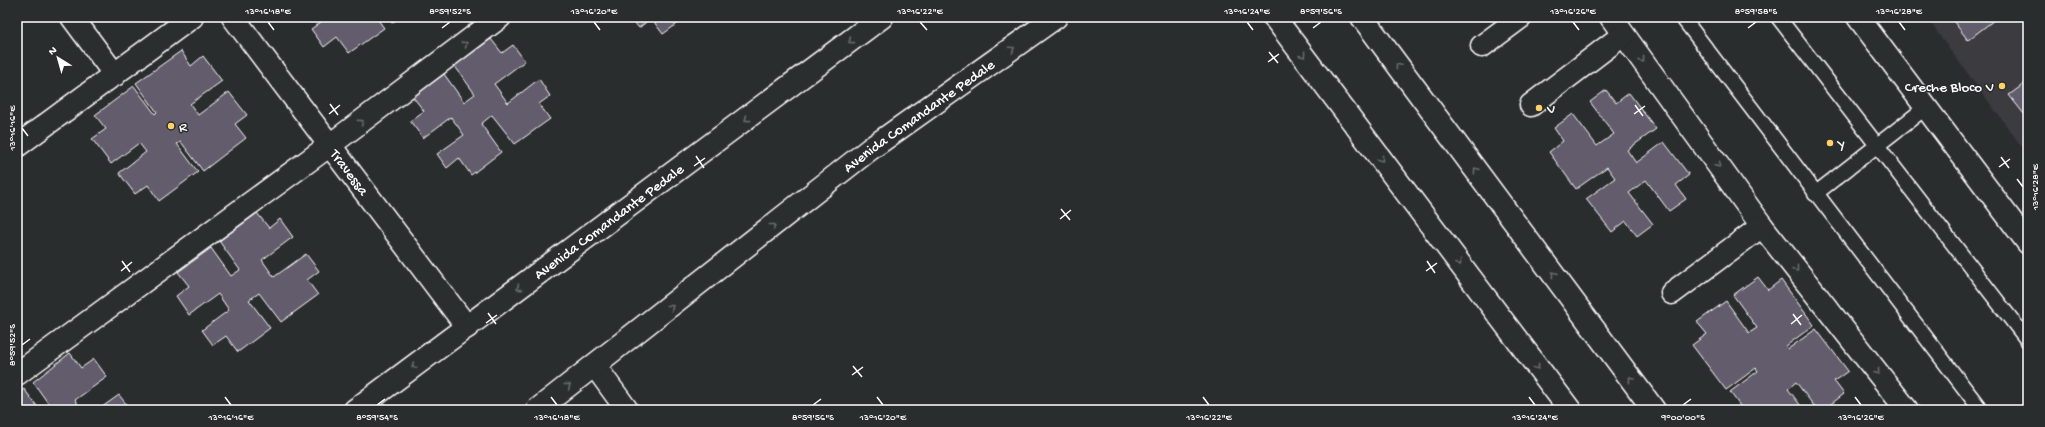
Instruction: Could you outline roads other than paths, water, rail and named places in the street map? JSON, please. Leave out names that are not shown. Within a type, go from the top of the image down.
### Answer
[{"type":"street","points":[[72,17],[115,75]]},
{"type":"street","points":[[17,146],[192,17]]},
{"type":"street","name":"Travessa","points":[[233,17],[467,327]]},
{"type":"street","points":[[17,374],[330,146],[500,17]]},
{"type":"street","name":"Avenida Comandante Pedale","points":[[355,410],[882,17]]},
{"type":"street","name":"Avenida Comandante Pedale","points":[[537,410],[870,150],[1056,17]]},
{"type":"street","points":[[1274,17],[1570,410]]},
{"type":"street","points":[[1362,17],[1654,410]]},
{"type":"street","points":[[1482,46],[1521,17]]},
{"type":"street","points":[[1611,17],[1762,226],[1907,410]]},
{"type":"street","points":[[1858,17],[2028,243]]},
{"type":"street","points":[[1530,104],[1623,35]]},
{"type":"street","points":[[1672,293],[1762,226]]},
{"type":"street","points":[[595,366],[627,410]]},
{"type":"lane","points":[[1682,17],[1981,410]]},
{"type":"lane","points":[[1778,17],[2028,341]]},
{"type":"lane","points":[[1816,194],[1925,108]]},
{"type":"place","name":"Creche Bloco V","points":[[2002,86]]},
{"type":"place","name":"V","points":[[1539,108]]},
{"type":"place","name":"R","points":[[171,126]]},
{"type":"place","name":"Y","points":[[1830,143]]}]
